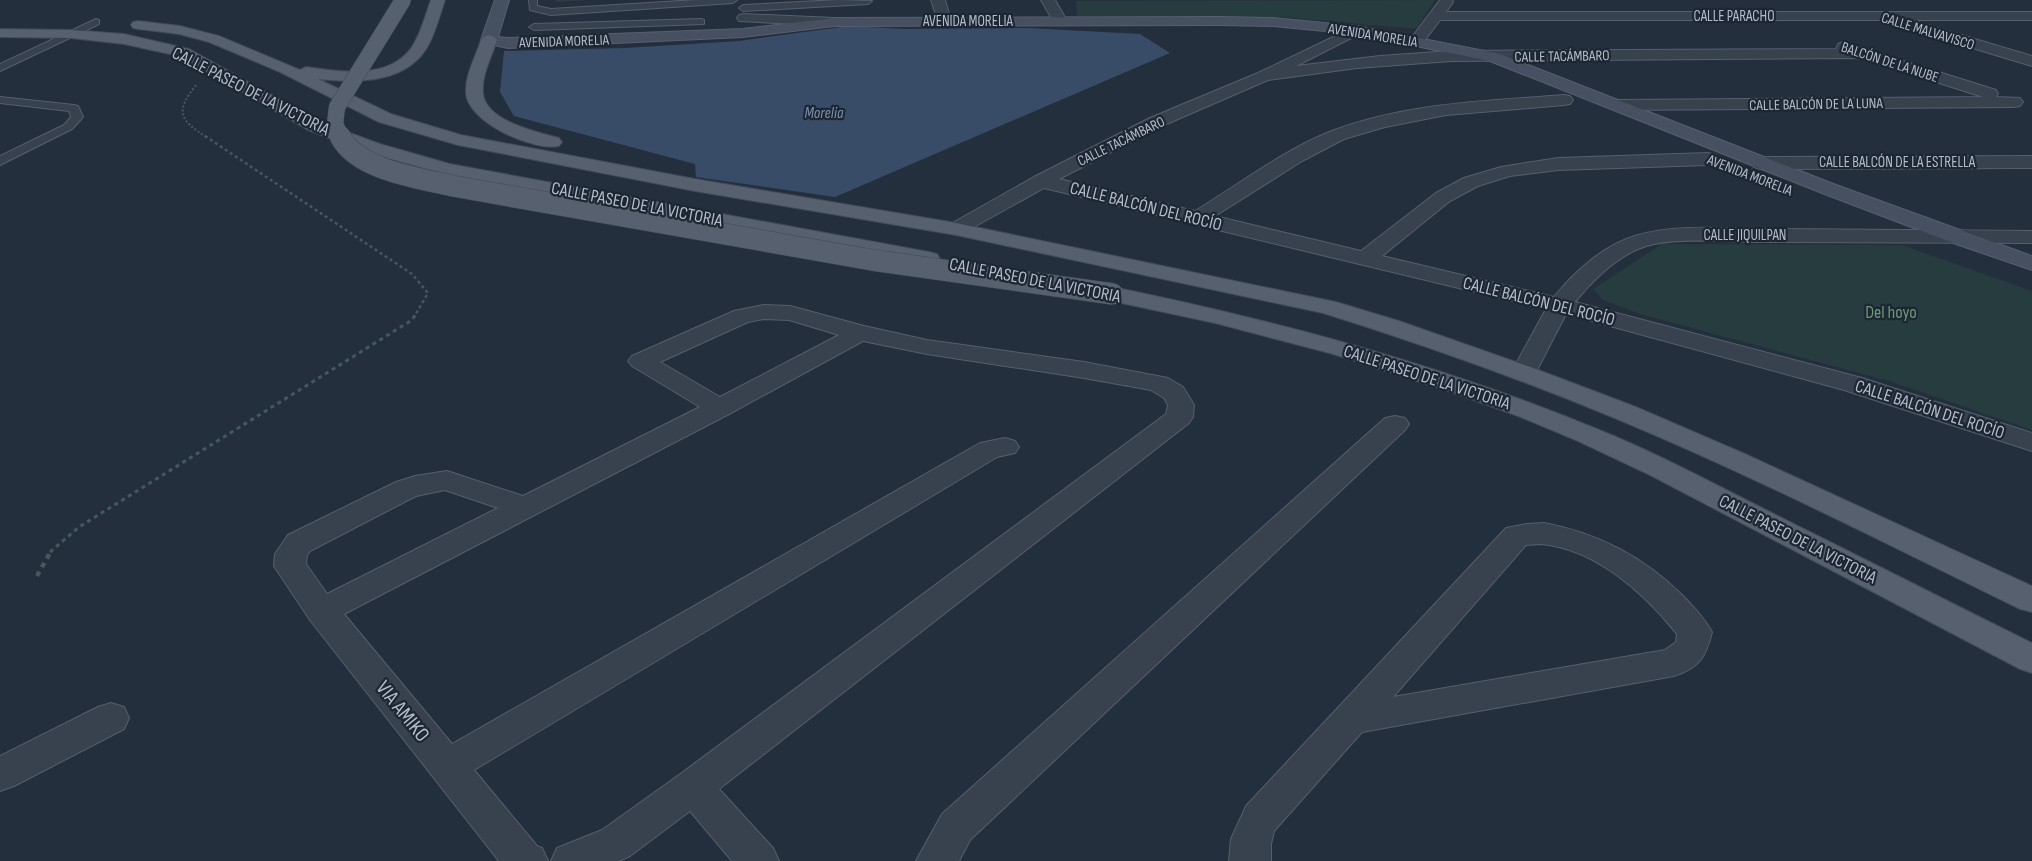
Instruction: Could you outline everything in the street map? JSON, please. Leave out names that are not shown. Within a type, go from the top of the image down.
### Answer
[{"type":"main road","points":[[403,0],[337,108],[334,125],[342,142],[361,158],[393,172],[453,186],[862,258],[1113,294]]},
{"type":"main road","points":[[286,69],[339,77],[364,76],[401,66],[413,56],[421,45],[438,0]]},
{"type":"main road","points":[[502,0],[473,94],[479,107],[490,118],[509,129],[536,138],[648,165],[668,172],[695,186]]},
{"type":"main road","name":"AVENIDA MORELIA","points":[[489,40],[533,43],[741,12],[834,22],[1273,22],[1356,30],[1418,41],[1449,52],[1708,159],[1913,237],[2032,279]]},
{"type":"main road","name":"CALLE PASEO DE LA VICTORIA","points":[[0,20],[96,22],[180,30],[214,39],[286,69],[385,118],[458,140],[695,186],[956,229],[1328,307],[1390,326],[1626,413],[1735,460],[2032,600]]},
{"type":"main road","name":"CALLE PASEO DE LA VICTORIA","points":[[0,33],[71,34],[124,38],[184,52],[314,126],[373,148],[448,169],[1113,294],[1320,342],[1385,361],[1517,406],[1649,462],[2032,659]]},
{"type":"main road","name":"AVENIDA MORELIA","points":[[1494,57],[1761,163],[1958,238],[2032,263]]},
{"type":"street","points":[[938,0],[944,21]]},
{"type":"street","points":[[1048,0],[1060,21]]},
{"type":"street","points":[[1418,41],[1447,0]]},
{"type":"street","name":"CALLE MALVAVISCO","points":[[1834,3],[2024,57],[2032,62]]},
{"type":"street","name":"CALLE PARACHO","points":[[1435,16],[2032,16]]},
{"type":"street","points":[[1748,16],[1795,32]]},
{"type":"street","name":"CALLE TACÁMBARO","points":[[956,229],[1041,181],[1156,122],[1264,76],[1356,30]]},
{"type":"street","name":"BALCÓN DE LA NUBE","points":[[1814,38],[2032,107]]},
{"type":"street","name":"CALLE TACÁMBARO","points":[[1264,76],[1449,52],[1494,57],[1861,53]]},
{"type":"street","points":[[1197,220],[1296,157],[1338,135],[1382,122],[1446,110],[1564,100]]},
{"type":"street","name":"CALLE BALCÓN DE LA LUNA","points":[[1618,106],[2014,102]]},
{"type":"street","points":[[1366,258],[1442,197],[1471,182],[1508,171],[1558,164],[1708,159]]},
{"type":"street","name":"CALLE BALCÓN DE LA ESTRELLA","points":[[1761,163],[2032,162]]},
{"type":"street","name":"CALLE BALCÓN DEL ROCÍO","points":[[1041,181],[1197,220],[1366,258],[1560,305],[1854,384],[2032,442]]},
{"type":"street","name":"CALLE JIQUILPAN","points":[[1524,374],[1560,305],[1594,271],[1626,246],[1642,241],[1672,236],[1716,235],[2032,237]]},
{"type":"street","points":[[572,861],[622,852],[693,787],[1179,417],[1181,405],[1174,393],[1159,384],[1084,370],[927,347],[860,333],[790,314],[764,312],[742,316],[641,361],[720,408]]},
{"type":"street","points":[[322,611],[720,408],[860,333]]},
{"type":"street","points":[[937,861],[956,827],[1395,424]]},
{"type":"street","points":[[448,766],[990,449],[1004,447]]},
{"type":"street","name":"VIA AMIKO","points":[[525,507],[447,480],[425,483],[406,489],[299,543],[291,554],[290,566],[322,611],[524,861],[527,861]]},
{"type":"street","points":[[1250,861],[1249,845],[1252,832],[1260,819],[1517,536],[1543,534],[1576,541],[1613,559],[1651,584],[1681,614],[1695,632],[1691,649],[1674,662],[1351,719]]},
{"type":"street","points":[[0,774],[111,718]]},
{"type":"street","points":[[693,787],[758,861]]},
{"type":"lane","points":[[533,0],[533,8],[538,11],[618,9],[741,12],[868,1]]},
{"type":"lane","points":[[615,25],[618,9]]},
{"type":"lane","points":[[0,68],[96,22]]},
{"type":"lane","points":[[534,27],[701,22]]},
{"type":"lane","points":[[0,100],[74,108],[77,117],[68,127],[0,162]]},
{"type":"path","points":[[37,576],[44,558],[57,544],[79,527],[412,320],[428,292],[412,274],[188,125],[183,117],[183,102],[210,67]]},
{"type":"green space","points":[[1435,0],[1416,29],[1283,17],[1077,16],[1076,1]]},
{"type":"green space","name":"Del hoyo","points":[[1662,244],[1902,245],[2032,291],[2032,430],[1889,381],[1640,314],[1603,300],[1593,289]]},
{"type":"water","name":"Morelia","points":[[849,26],[906,29],[1027,28],[1140,34],[1170,53],[835,197],[696,177],[695,164],[514,116],[500,92],[504,51],[625,48],[739,41]]}]
